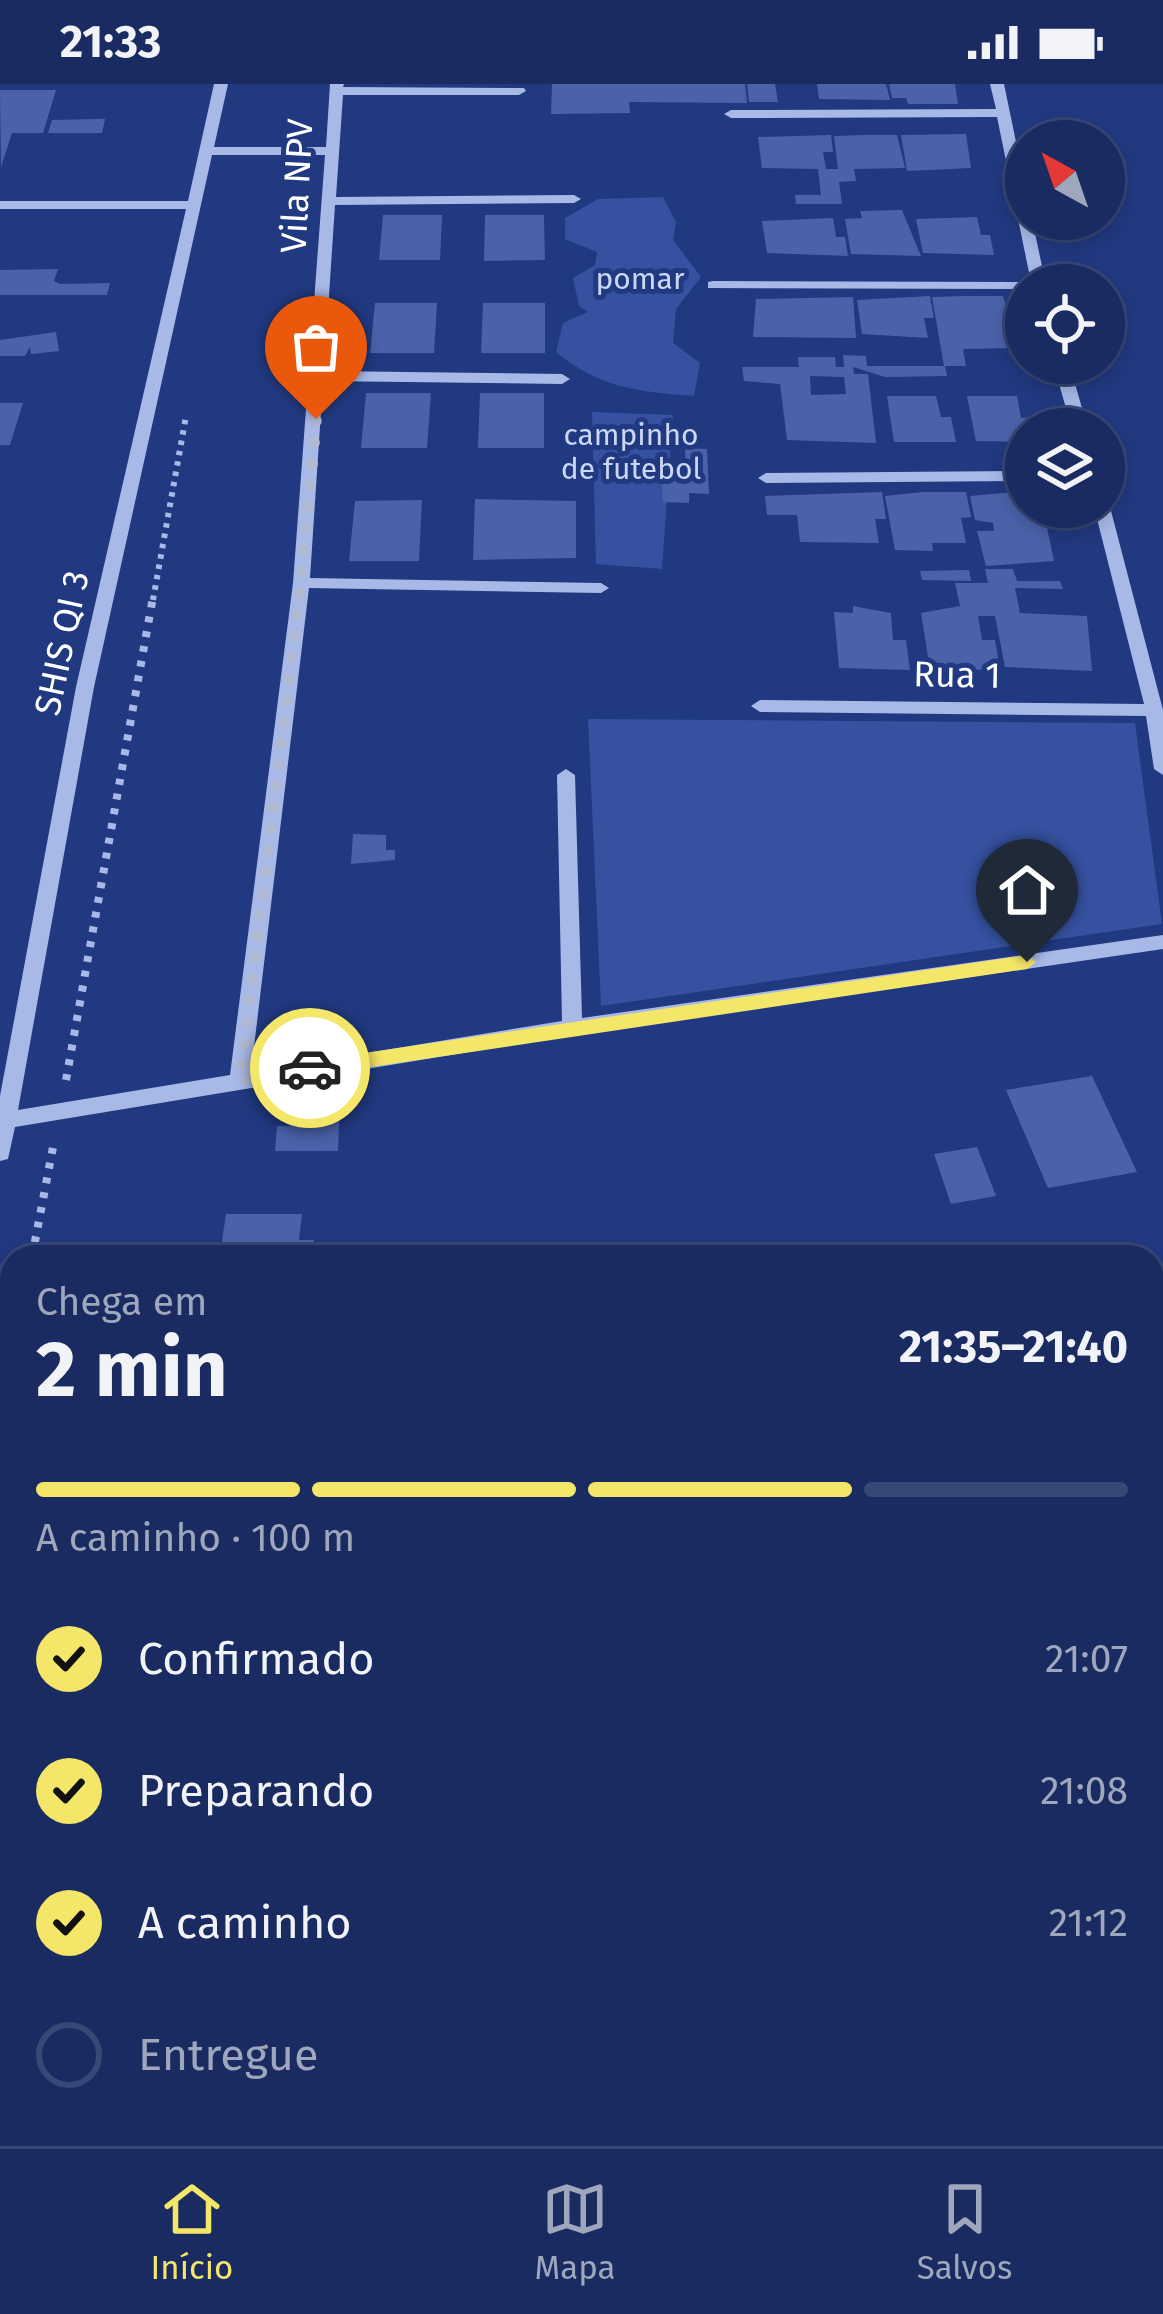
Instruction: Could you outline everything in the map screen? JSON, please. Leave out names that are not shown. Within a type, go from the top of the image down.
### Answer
[{"type":"street","name":"SHIS QI 3","points":[[0,1153],[85,687],[221,84]]},
{"type":"street","points":[[997,84],[1035,264]]},
{"type":"street","points":[[337,87],[519,91]]},
{"type":"street","name":"Vila NPV","points":[[240,1080],[301,583],[320,376],[329,151],[337,87]]},
{"type":"street","points":[[731,114],[1004,113]]},
{"type":"street","points":[[205,151],[329,151]]},
{"type":"street","points":[[329,201],[574,199]]},
{"type":"street","points":[[0,205],[195,205]]},
{"type":"street","points":[[713,285],[1005,285]]},
{"type":"street","points":[[320,376],[562,379]]},
{"type":"street","points":[[766,478],[1005,476]]},
{"type":"street","points":[[1107,528],[1154,710],[1163,770]]},
{"type":"street","points":[[301,583],[601,588]]},
{"type":"street","name":"Rua 1","points":[[760,706],[1154,710]]},
{"type":"street","points":[[566,775],[572,1027]]},
{"type":"street","points":[[6,1120],[572,1027],[1163,942]]},
{"type":"path","points":[[34,1245],[187,407]]},
{"type":"green space","name":"pomar","points":[[663,197],[676,222],[673,240],[701,277],[676,309],[673,343],[700,363],[694,396],[604,381],[556,352],[563,323],[588,312],[579,306],[573,278],[595,265],[597,252],[565,239],[565,218],[598,199]]},
{"type":"green space","name":"campinho de futebol","points":[[592,412],[673,415],[662,569],[596,564]]},
{"type":"green space","points":[[588,719],[1135,723],[1162,924],[601,1006]]},
{"type":"building","points":[[552,84],[745,84],[747,103],[629,102],[630,113],[551,114]]},
{"type":"building","points":[[747,84],[775,84],[778,102],[749,102]]},
{"type":"building","points":[[817,84],[886,84],[890,100],[819,99]]},
{"type":"building","points":[[889,84],[955,84],[958,104],[908,104],[906,98],[892,98]]},
{"type":"building","points":[[0,90],[56,90],[43,133],[12,133],[1,167]]},
{"type":"building","points":[[105,119],[102,133],[48,133],[52,120]]},
{"type":"building","points":[[966,134],[971,168],[907,171],[901,135]]},
{"type":"building","points":[[831,135],[833,152],[823,152],[826,169],[838,169],[834,136],[864,135],[897,135],[905,168],[854,169],[856,181],[839,182],[842,204],[796,204],[795,195],[821,195],[818,169],[762,168],[758,137]]},
{"type":"building","points":[[902,210],[921,256],[851,254],[845,219],[862,218],[860,211]]},
{"type":"building","points":[[383,215],[442,215],[440,260],[379,260]]},
{"type":"building","points":[[485,215],[544,215],[545,260],[484,261]]},
{"type":"building","points":[[977,217],[981,235],[990,235],[994,255],[923,253],[916,219]]},
{"type":"building","points":[[833,218],[836,237],[845,237],[848,256],[767,253],[762,221]]},
{"type":"building","points":[[58,269],[54,281],[110,283],[107,295],[0,295],[0,270]]},
{"type":"building","points":[[930,296],[934,318],[924,318],[928,338],[862,334],[857,300]]},
{"type":"building","points":[[1003,296],[1005,348],[963,349],[966,366],[944,366],[932,297]]},
{"type":"building","points":[[853,297],[856,338],[753,337],[756,299]]},
{"type":"building","points":[[375,303],[437,303],[434,353],[370,353]]},
{"type":"building","points":[[483,303],[545,303],[545,353],[481,353]]},
{"type":"building","points":[[56,332],[59,351],[31,354],[30,347],[25,356],[0,356],[0,340]]},
{"type":"building","points":[[843,355],[866,356],[867,366],[945,366],[947,376],[885,377],[853,367],[854,374],[868,374],[876,443],[787,440],[780,384],[744,381],[742,367],[799,367],[798,357],[835,357],[836,367],[844,367]],"holes":[[[810,376],[844,377],[846,394],[811,395]]]},
{"type":"building","points":[[366,393],[431,393],[427,448],[361,448]]},
{"type":"building","points":[[480,393],[544,393],[544,448],[478,448]]},
{"type":"building","points":[[887,396],[936,396],[941,417],[951,417],[956,442],[894,442]]},
{"type":"building","points":[[967,396],[1017,396],[1019,408],[1005,408],[1005,442],[976,441]]},
{"type":"building","points":[[0,403],[23,403],[10,445],[0,445]]},
{"type":"building","points":[[685,448],[707,449],[709,494],[689,493],[689,503],[663,502],[662,481],[676,481],[676,472],[686,472]]},
{"type":"building","points":[[882,492],[886,519],[875,519],[879,543],[800,542],[797,515],[767,515],[765,496]]},
{"type":"building","points":[[966,492],[971,517],[961,518],[966,543],[932,543],[933,551],[895,550],[885,496]]},
{"type":"building","points":[[1005,493],[1005,528],[1047,528],[1054,561],[986,566],[977,531],[994,531],[993,523],[975,520],[970,496]]},
{"type":"building","points":[[475,499],[576,501],[576,558],[473,560]]},
{"type":"building","points":[[422,500],[419,561],[349,561],[355,501]]},
{"type":"building","points":[[985,569],[1013,569],[1017,581],[1060,581],[1063,589],[1015,588],[1020,613],[1087,616],[1092,671],[1005,667],[995,616],[978,616],[982,640],[995,640],[1000,670],[930,669],[921,613],[960,606],[955,583],[988,583]]},
{"type":"building","points":[[969,570],[971,581],[922,580],[920,571]]},
{"type":"building","points":[[853,606],[891,613],[893,640],[906,640],[910,670],[839,668],[834,612],[853,613]]},
{"type":"building","points":[[353,834],[386,835],[386,850],[395,850],[395,860],[351,864]]},
{"type":"building","points":[[1092,1076],[1137,1172],[1048,1188],[1006,1090]]},
{"type":"building","points":[[340,1102],[338,1151],[275,1151],[277,1126],[289,1126],[289,1105]]},
{"type":"building","points":[[977,1147],[996,1196],[951,1204],[934,1154]]},
{"type":"building","points":[[226,1214],[302,1214],[299,1240],[314,1240],[314,1245],[221,1245]]},
{"type":"way so far","points":[[310,1068],[240,1080],[301,583],[316,419]]},
{"type":"route","points":[[310,1068],[1027,962]]}]
